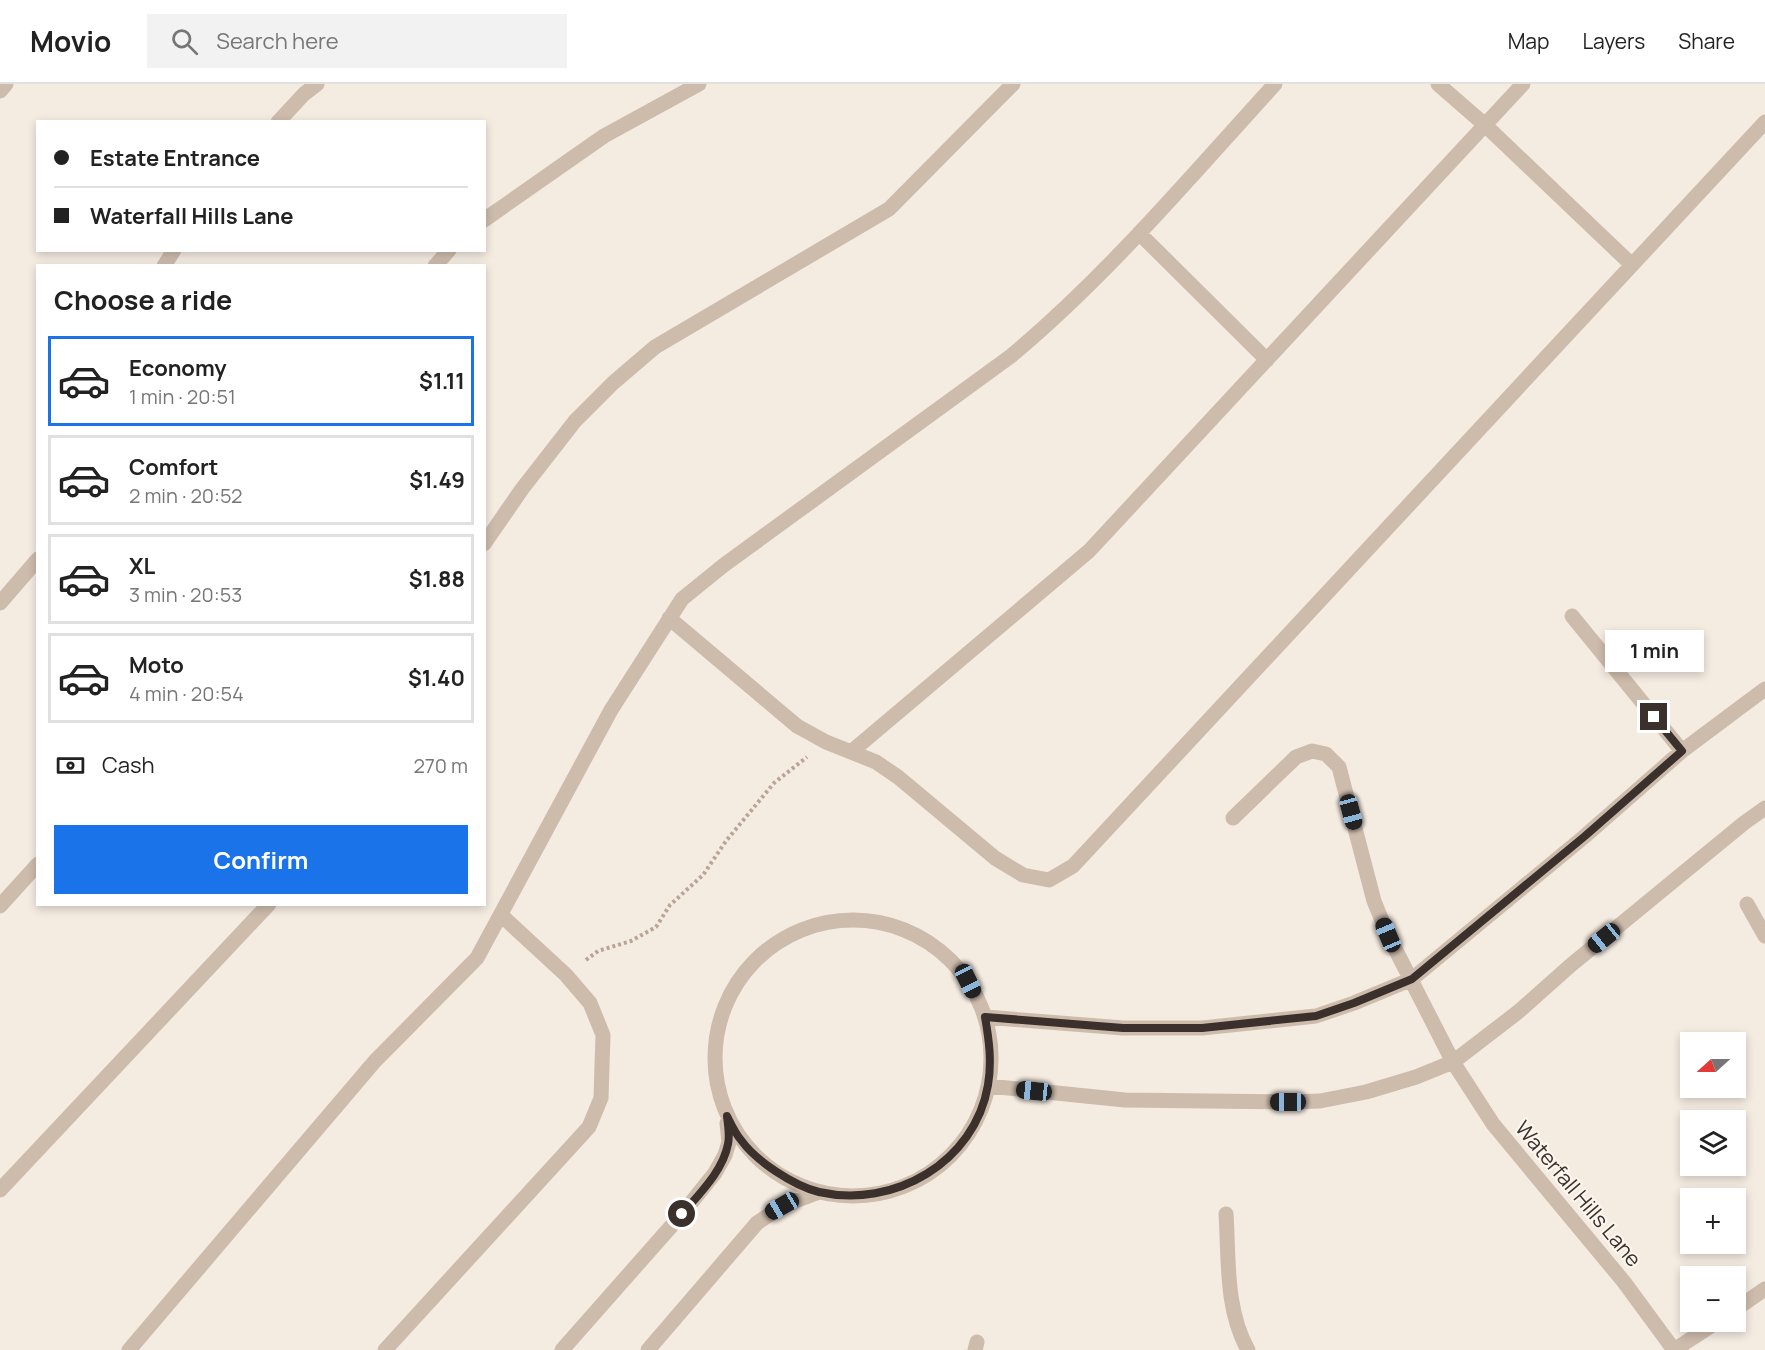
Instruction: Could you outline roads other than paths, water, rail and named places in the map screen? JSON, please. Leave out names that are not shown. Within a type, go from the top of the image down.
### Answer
[{"type":"street","points":[[0,91],[6,84]]},
{"type":"street","points":[[280,120],[303,94],[317,84]]},
{"type":"street","points":[[486,219],[604,136],[699,84]]},
{"type":"street","points":[[486,541],[522,489],[575,421],[655,347],[889,209],[1013,84]]},
{"type":"street","points":[[129,1350],[375,1061],[477,958],[611,710],[682,599],[724,565],[1011,356],[1053,321],[1139,233],[1275,84]]},
{"type":"street","points":[[1438,84],[1485,125],[1632,265]]},
{"type":"street","points":[[851,753],[1089,551],[1523,84]]},
{"type":"street","points":[[669,618],[797,726],[825,742],[876,762],[898,777],[995,858],[1023,875],[1049,880],[1074,866],[1765,122]]},
{"type":"street","points":[[1139,233],[1267,360]]},
{"type":"street","points":[[437,264],[447,252]]},
{"type":"street","points":[[0,603],[36,561]]},
{"type":"street","points":[[1572,616],[1682,751]]},
{"type":"street","points":[[985,1017],[1123,1028],[1202,1028],[1316,1016],[1412,979],[1585,836],[1682,751],[1765,689]]},
{"type":"street","name":"Waterfall Hills Lane","points":[[1233,818],[1296,757],[1312,752],[1326,754],[1339,767],[1374,901],[1388,935],[1453,1062],[1493,1124],[1624,1282],[1674,1350],[1702,1332]]},
{"type":"street","points":[[988,1086],[1125,1100],[1320,1101],[1366,1092],[1453,1062],[1518,1012],[1580,958],[1765,808]]},
{"type":"street","points":[[0,906],[36,866]]},
{"type":"street","points":[[1747,904],[1765,936]]},
{"type":"street","points":[[0,1190],[267,906]]},
{"type":"street","points":[[385,1350],[589,1127],[601,1098],[603,1035],[590,1003],[566,975],[501,915]]},
{"type":"street","points":[[869,920],[907,931],[941,952],[968,981],[985,1017],[991,1051],[988,1086],[978,1116],[962,1144],[939,1167],[912,1183],[882,1193],[850,1197],[819,1192],[799,1185],[762,1162],[741,1141],[722,1102],[715,1063],[719,1023],[734,987],[759,955],[792,933],[830,921],[869,920]]},
{"type":"street","points":[[562,1350],[715,1173],[729,1142],[727,1116]]},
{"type":"street","points":[[648,1350],[757,1223],[782,1206],[819,1192]]},
{"type":"street","points":[[1226,1214],[1230,1294],[1236,1323],[1248,1350]]},
{"type":"street","points":[[1746,1302],[1765,1289]]}]
